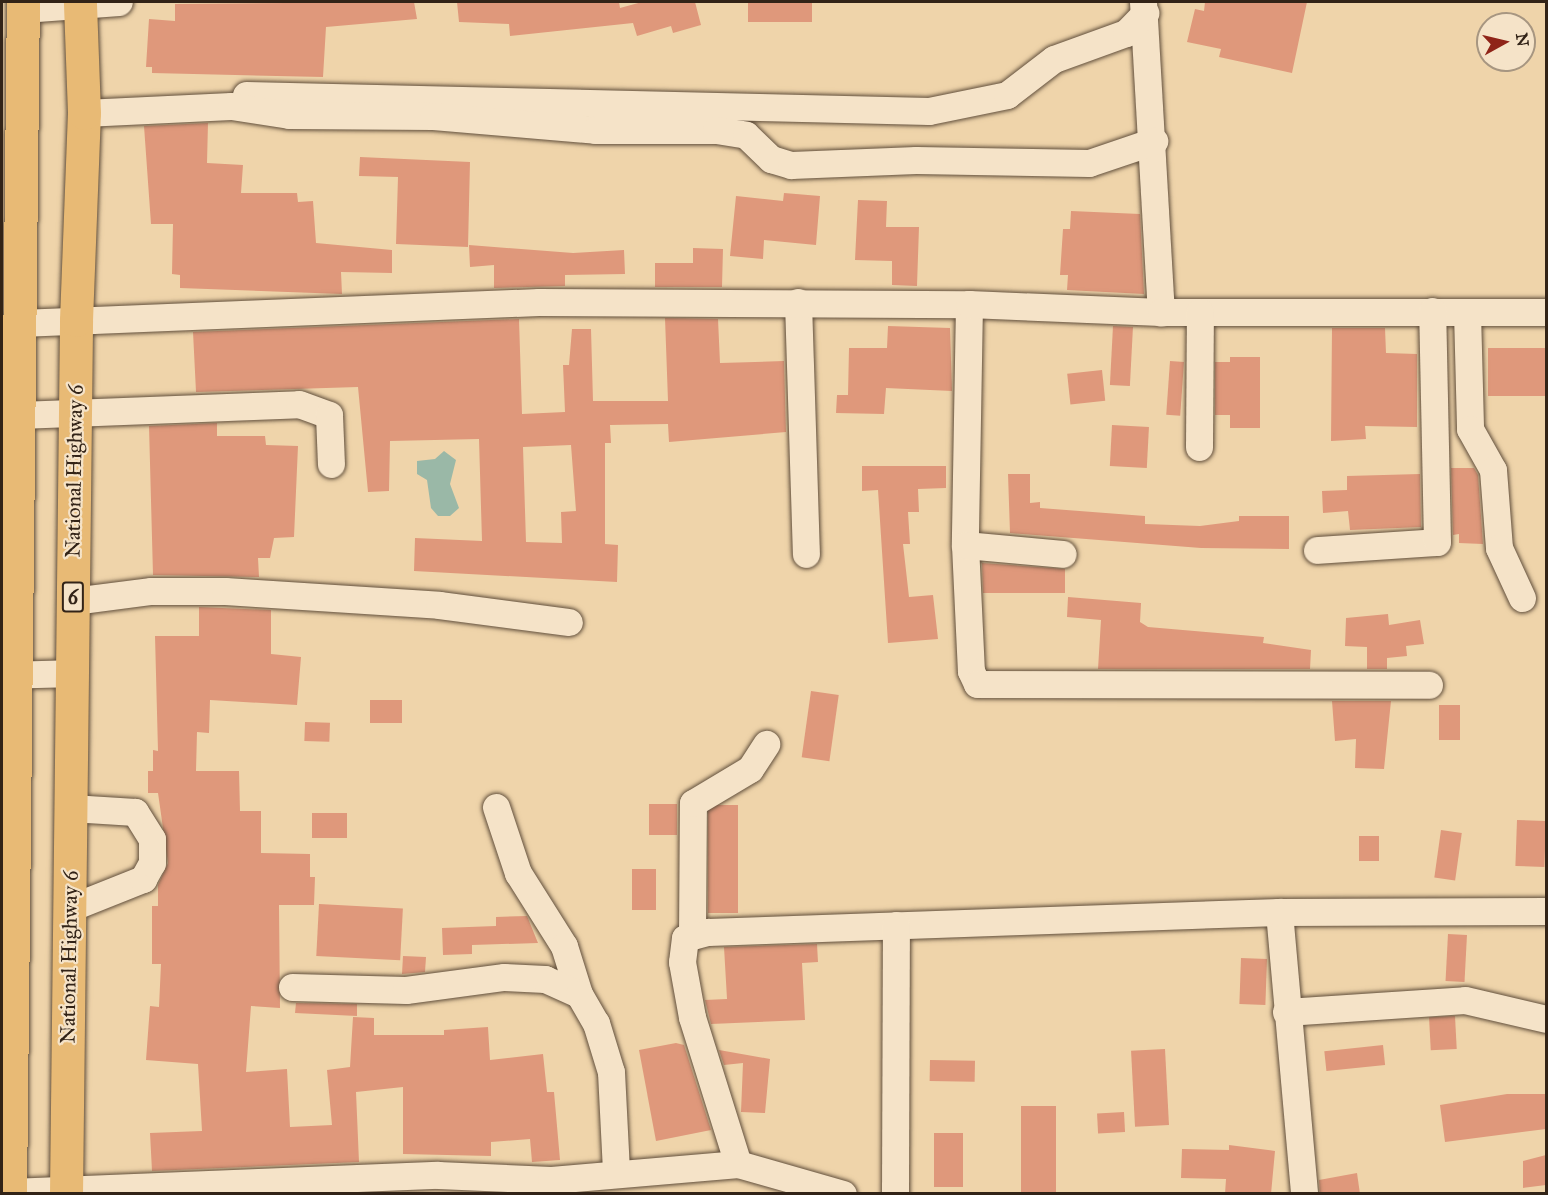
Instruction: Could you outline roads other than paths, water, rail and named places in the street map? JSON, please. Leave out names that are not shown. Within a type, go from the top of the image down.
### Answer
[{"type":"main road","name":"National Highway 6","points":[[66,1191],[76,320],[84,113],[80,4]]},
{"type":"main road","points":[[10,1193],[9,615],[19,415],[20,323],[11,250],[23,5]]},
{"type":"street","points":[[23,5],[119,2]]},
{"type":"street","points":[[159,110],[175,94],[929,111],[1007,95],[1054,59],[1126,33],[1144,7]]},
{"type":"street","points":[[1144,7],[1154,141],[1161,312]]},
{"type":"street","points":[[84,113],[231,106],[289,115],[433,116],[595,130],[716,130],[746,135],[771,159],[791,165],[916,160],[1089,163],[1154,141]]},
{"type":"street","points":[[20,323],[539,302],[969,304],[1161,312],[1546,312]]},
{"type":"street","points":[[798,302],[806,554]]},
{"type":"street","points":[[969,304],[964,544],[971,671],[977,684],[1429,685]]},
{"type":"street","points":[[1317,550],[1437,542],[1432,311]]},
{"type":"street","points":[[1199,447],[1200,312]]},
{"type":"street","points":[[1467,312],[1470,429],[1493,470],[1499,549],[1522,598]]},
{"type":"street","points":[[19,415],[299,404],[329,415],[331,464]]},
{"type":"street","points":[[964,544],[1063,554]]},
{"type":"street","points":[[73,601],[151,591],[225,591],[439,605],[569,622]]},
{"type":"street","points":[[9,675],[72,673]]},
{"type":"street","points":[[692,936],[693,803],[750,769],[766,744]]},
{"type":"street","points":[[495,807],[518,873],[564,945],[579,994],[596,1023],[611,1072],[616,1172]]},
{"type":"street","points":[[70,908],[143,879],[152,863],[152,839],[135,812],[71,808]]},
{"type":"street","points":[[738,1164],[684,976],[681,944],[692,936],[896,925],[1279,912],[1546,911]]},
{"type":"street","points":[[1279,912],[1286,1012],[1304,1194]]},
{"type":"street","points":[[895,1194],[896,925]]},
{"type":"street","points":[[292,987],[405,990],[504,977],[545,979],[579,994]]},
{"type":"street","points":[[1286,1012],[1465,1000],[1546,1020]]},
{"type":"street","points":[[10,1193],[438,1175],[551,1180],[616,1172],[738,1164],[843,1194]]}]
